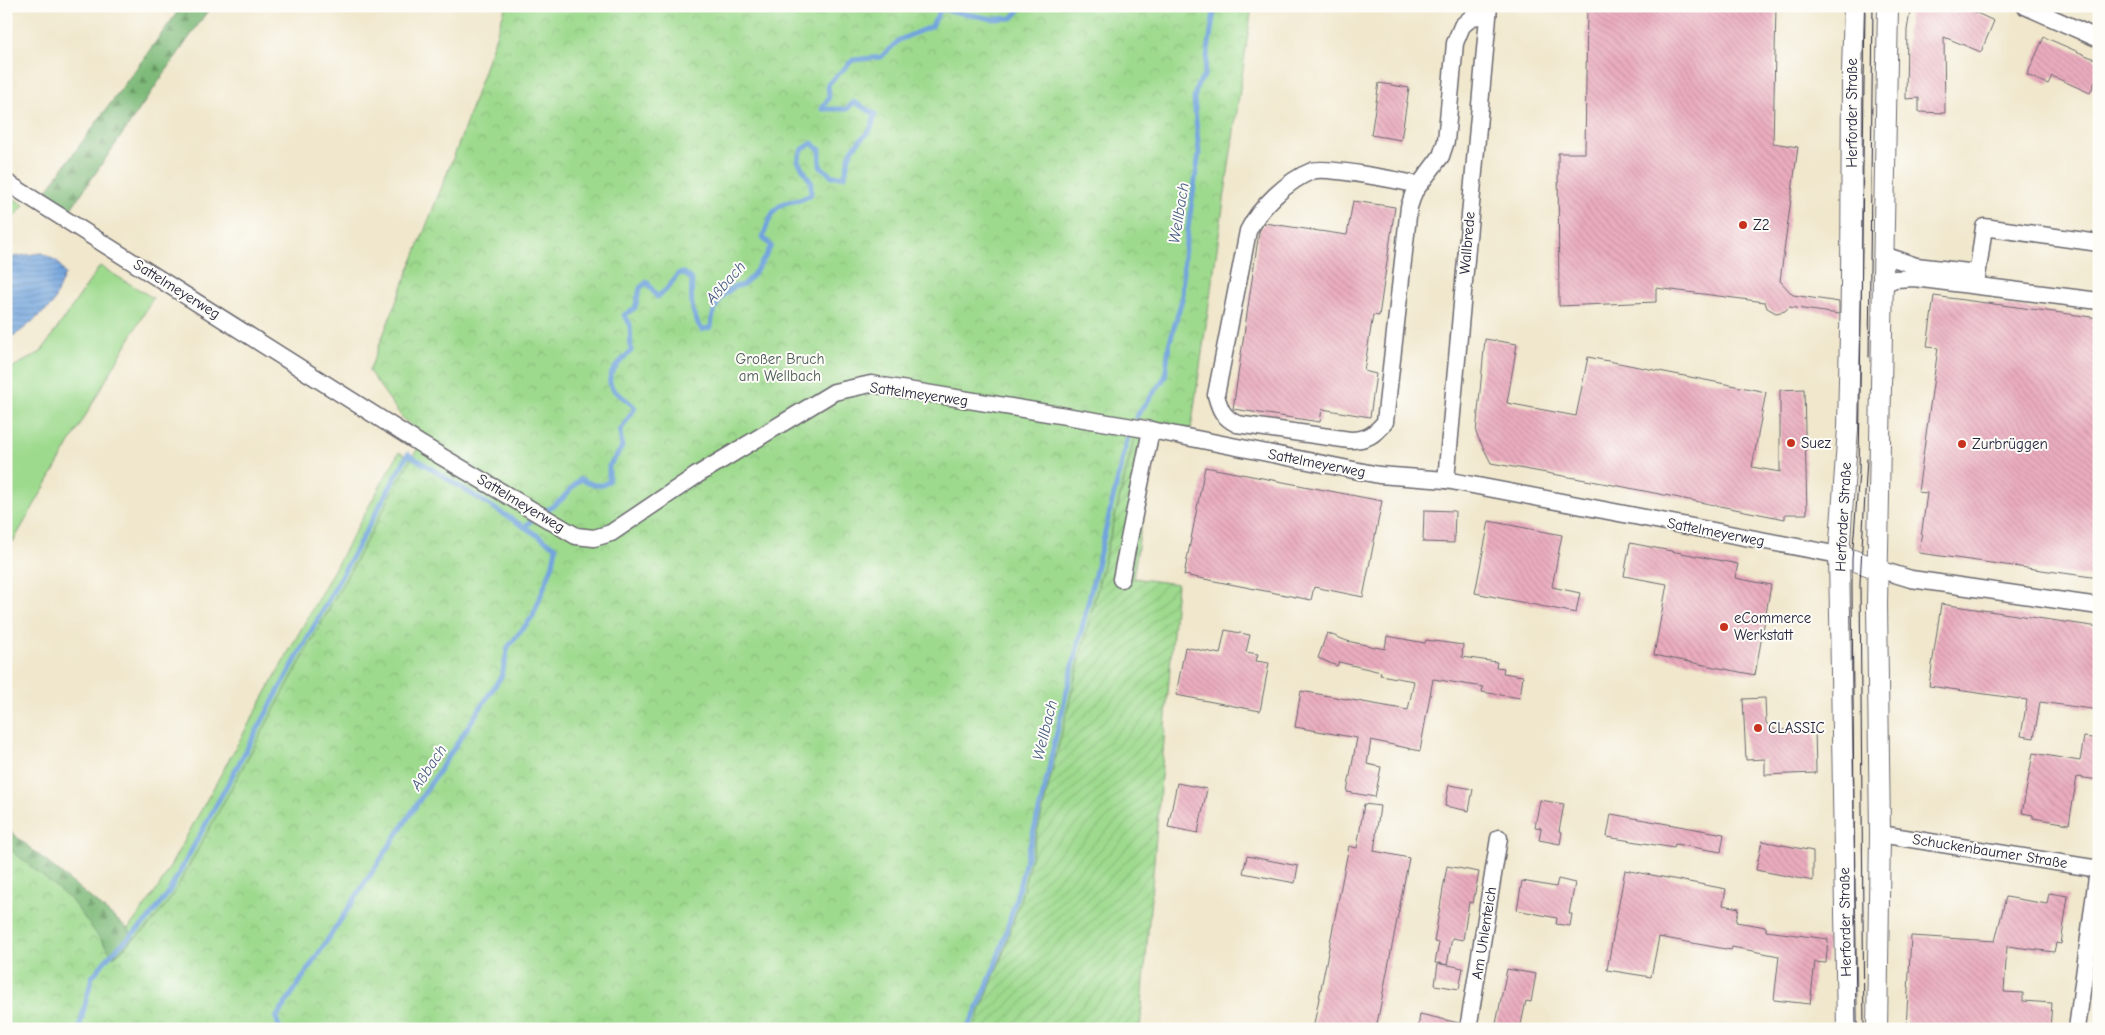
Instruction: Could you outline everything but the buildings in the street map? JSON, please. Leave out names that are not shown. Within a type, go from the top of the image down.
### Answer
[{"type":"main road","name":"Herforder Straße","points":[[1847,1029],[1839,555],[1848,428],[1854,6]]},
{"type":"main road","points":[[1877,1029],[1880,834],[1878,569],[1888,6]]},
{"type":"main road","points":[[1839,555],[1878,569]]},
{"type":"street","points":[[2025,6],[2099,39]]},
{"type":"street","points":[[1419,185],[1329,170],[1313,170],[1286,187],[1254,219],[1248,231],[1216,395],[1220,410],[1226,418],[1237,424],[1350,440],[1365,440],[1376,434],[1385,422],[1409,207],[1414,192],[1441,156],[1446,141],[1455,44],[1462,26],[1472,17],[1488,10]]},
{"type":"street","name":"Wallbrede","points":[[1446,480],[1488,10]]},
{"type":"street","name":"Sattelmeyerweg","points":[[6,182],[422,445],[576,536],[594,538],[611,533],[697,475],[834,392],[871,384],[1151,430],[1379,475],[1446,480],[1839,555]]},
{"type":"street","points":[[1976,279],[1984,227],[2099,243]]},
{"type":"street","points":[[1884,255],[1916,266],[1976,279],[2099,301]]},
{"type":"street","points":[[1883,284],[1895,279],[1976,279]]},
{"type":"street","points":[[1122,579],[1151,430]]},
{"type":"street","points":[[1878,569],[1911,579],[2099,606]]},
{"type":"street","name":"Schuckenbaumer Straße","points":[[1880,834],[2098,869]]},
{"type":"street","name":"Am Uhlenteich","points":[[1468,1029],[1499,838]]},
{"type":"street","points":[[2077,1029],[2098,869]]},
{"type":"green space","points":[[182,6],[211,6],[70,210],[44,194]]},
{"type":"green space","name":"Großer Bruch am Wellbach","points":[[506,6],[1252,6],[1191,429],[1139,419],[1022,894],[1003,954],[973,1029],[6,1029],[6,846],[70,899],[114,957],[150,925],[172,897],[411,459],[426,435],[404,420],[369,371],[461,138]]},
{"type":"green space","points":[[6,194],[24,205],[6,227]]},
{"type":"green space","points":[[100,266],[153,298],[13,542],[6,535],[6,371],[41,352]]},
{"type":"green space","points":[[1135,436],[1155,441],[1133,578],[1177,584],[1140,1029],[973,1029],[1003,954],[1022,894]]},
{"type":"green space","points":[[399,452],[411,459],[172,897],[150,925],[135,938],[128,929],[157,890]]},
{"type":"green space","points":[[6,828],[128,929],[135,938],[114,957],[6,1029]]},
{"type":"water","points":[[42,253],[58,262],[65,274],[52,305],[21,331],[6,340],[6,262],[12,257]]},
{"type":"waterway","name":"Aßbach","points":[[546,511],[561,500],[580,479],[594,485],[603,485],[609,481],[609,466],[622,448],[620,431],[635,408],[612,388],[610,376],[617,365],[631,351],[630,324],[624,315],[635,308],[640,288],[647,282],[657,297],[666,290],[678,274],[684,273],[692,280],[692,306],[695,318],[702,330],[711,327],[713,315],[720,299],[734,287],[742,285],[750,278],[771,246],[763,237],[774,211],[784,203],[803,199],[811,194],[811,182],[798,161],[802,150],[812,143],[820,150],[820,166],[832,176],[845,176],[851,153],[870,130],[875,114],[854,102],[847,109],[822,109],[829,97],[828,84],[853,60],[881,57],[899,40],[932,26],[941,9],[993,19],[1012,18],[1023,6]]},
{"type":"waterway","name":"Wellbach","points":[[1136,417],[1165,377],[1169,345],[1182,299],[1184,256],[1199,153],[1194,99],[1197,86],[1204,76],[1215,6]]},
{"type":"waterway","name":"Wellbach","points":[[967,1029],[995,966],[1015,901],[1044,792],[1129,432]]},
{"type":"waterway","points":[[79,1029],[92,977],[110,955],[147,921],[167,895],[408,454],[556,547],[553,564],[533,616],[508,647],[502,675],[276,1018],[280,1029]]},
{"type":"waterway","name":"Aßbach","points":[[524,527],[530,522]]},
{"type":"tram line","points":[[1856,1029],[1852,559],[1859,472],[1865,6]]},
{"type":"tram line","points":[[1869,357],[1873,6]]},
{"type":"tram line","points":[[1864,1029],[1860,583],[1867,459]]},
{"type":"place","name":"Z2","points":[[1743,225]]},
{"type":"place","name":"Suez","points":[[1791,443]]},
{"type":"place","name":"Zurbrüggen","points":[[1962,444]]},
{"type":"place","name":"eCommerce Werkstatt","points":[[1724,627]]},
{"type":"place","name":"CLASSIC","points":[[1758,728]]}]
